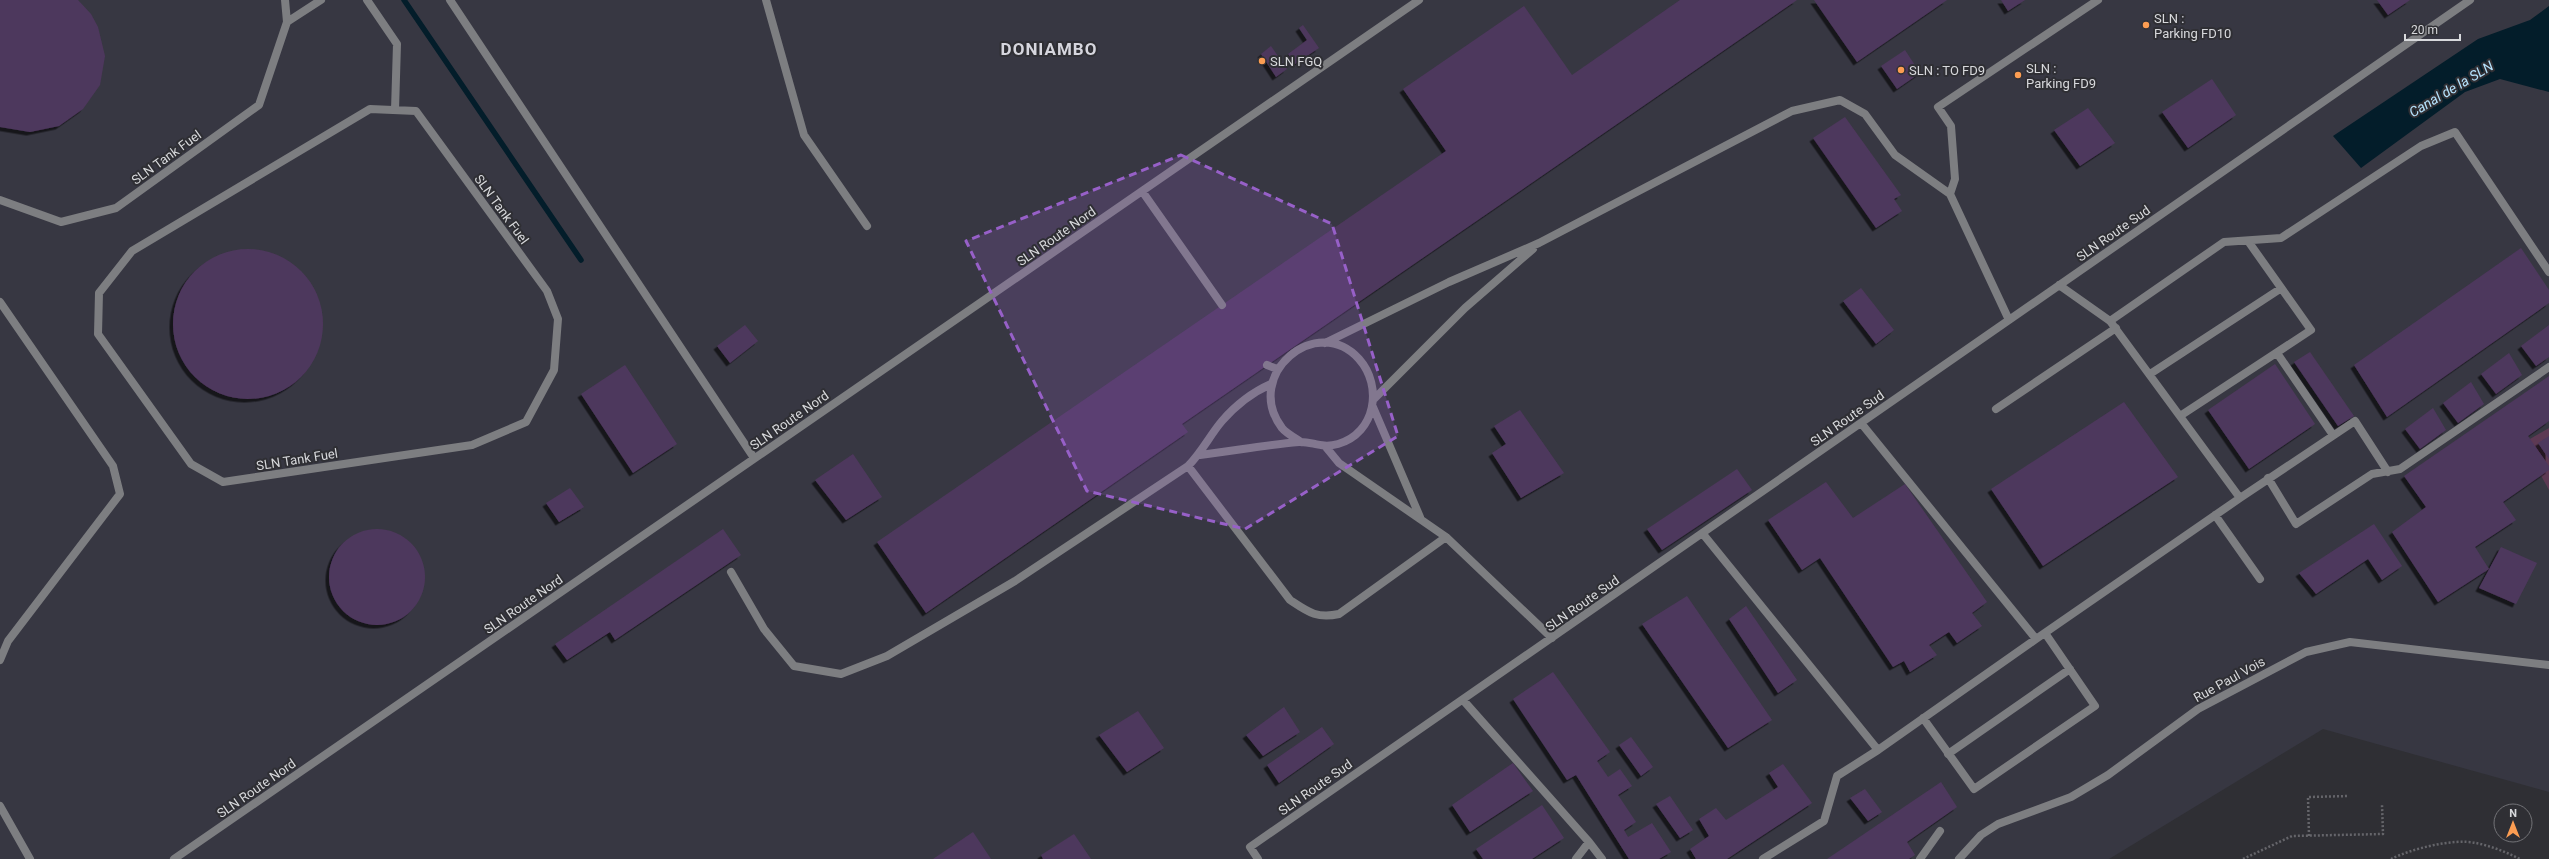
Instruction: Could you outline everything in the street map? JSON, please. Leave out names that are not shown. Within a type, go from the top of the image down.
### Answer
[{"type":"lane","name":"SLN Tank Fuel","points":[[0,200],[61,222],[116,208],[258,105],[286,22],[284,0]]},
{"type":"lane","points":[[286,22],[321,0]]},
{"type":"lane","points":[[367,0],[397,44],[395,110]]},
{"type":"lane","points":[[450,0],[754,458]]},
{"type":"lane","points":[[766,0],[804,136],[867,226]]},
{"type":"lane","points":[[1403,0],[1407,8]]},
{"type":"lane","name":"SLN Route Nord","points":[[174,859],[1419,0]]},
{"type":"lane","points":[[1950,194],[1955,179],[1951,126],[1938,107],[2098,0]]},
{"type":"lane","name":"SLN Route Sud","points":[[1258,859],[1250,847],[1703,534],[2470,0]]},
{"type":"lane","points":[[1325,343],[1449,282],[1539,243],[1792,112],[1840,100],[1865,114],[1895,155],[1950,194],[2009,320]]},
{"type":"lane","name":"SLN Tank Fuel","points":[[370,109],[395,110],[416,111],[547,291],[558,319],[554,370],[526,422],[472,445],[223,482],[191,464],[98,334],[99,293],[132,251],[370,109]]},
{"type":"lane","points":[[2110,322],[2224,242],[2280,238],[2421,146],[2455,132],[2549,272]]},
{"type":"lane","points":[[1142,191],[1222,305]]},
{"type":"lane","points":[[2180,416],[2310,330],[2248,241]]},
{"type":"lane","points":[[1200,455],[1301,442],[1325,446],[1338,444],[1360,430],[1374,403],[1465,308],[1539,243]]},
{"type":"lane","points":[[2059,285],[2116,328],[2240,498]]},
{"type":"lane","points":[[2150,374],[2280,289]]},
{"type":"lane","points":[[0,302],[113,466],[120,494],[8,641],[0,660]]},
{"type":"lane","points":[[1996,409],[2116,328]]},
{"type":"lane","points":[[1301,442],[1282,428],[1272,408],[1271,384],[1277,369],[1286,358],[1297,350],[1310,344],[1325,343],[1341,346],[1355,355],[1362,363],[1373,382],[1374,403],[1421,518]]},
{"type":"lane","points":[[2277,353],[2333,435]]},
{"type":"lane","points":[[1267,365],[1277,369]]},
{"type":"lane","points":[[2268,478],[2296,524],[2372,474],[2400,469],[2549,367]]},
{"type":"lane","points":[[731,572],[764,629],[794,666],[841,674],[887,656],[988,598],[1188,466],[1200,455],[1222,421],[1258,390],[1271,384]]},
{"type":"lane","points":[[1763,859],[1824,821],[1838,776],[1878,750],[2268,478],[2355,421],[2388,472]]},
{"type":"lane","points":[[1861,423],[2036,639]]},
{"type":"lane","points":[[1325,446],[1339,462],[1421,518],[1446,537],[1552,638]]},
{"type":"lane","points":[[1188,466],[1290,600],[1307,612],[1325,617],[1339,614],[1446,537]]},
{"type":"lane","points":[[2215,515],[2260,579]]},
{"type":"lane","points":[[1703,534],[1878,750]]},
{"type":"lane","points":[[1923,718],[1974,789],[2095,706],[2045,633]]},
{"type":"lane","name":"Rue Paul Vois","points":[[1959,859],[1981,835],[1998,824],[2072,797],[2108,775],[2198,709],[2306,652],[2350,642],[2549,665]]},
{"type":"lane","points":[[1948,754],[2070,669]]},
{"type":"lane","points":[[1463,700],[1589,842],[1602,859]]},
{"type":"lane","points":[[0,806],[30,859]]},
{"type":"lane","points":[[1920,859],[1940,831]]},
{"type":"lane","points":[[1576,859],[1589,842]]},
{"type":"path","points":[[2308,836],[2308,796],[2348,796]]},
{"type":"path","points":[[2243,859],[2292,836],[2383,834],[2382,805]]},
{"type":"path","points":[[2391,859],[2409,850],[2474,842],[2520,859]]},
{"type":"highlighted area","points":[[1181,155],[1332,224],[1398,436],[1245,529],[1087,491],[966,241]]},
{"type":"shaded area","points":[[0,0],[2549,0],[2549,792],[2323,729],[2109,859],[0,859]]},
{"type":"shaded area","points":[[2549,428],[2549,490],[2523,443]]},
{"type":"water","name":"Canal de la SLN","points":[[2549,6],[2549,92],[2500,79],[2465,92],[2361,168],[2333,136],[2478,39],[2530,20]]},
{"type":"building","points":[[0,0],[78,0],[91,14],[98,27],[105,56],[100,85],[83,109],[59,126],[30,132],[0,127]]},
{"type":"building","points":[[1680,0],[1797,0],[1182,424],[1188,432],[926,613],[877,542],[1446,151],[1403,89],[1524,6],[1572,75]]},
{"type":"building","points":[[1814,0],[1947,0],[1857,62]]},
{"type":"building","points":[[2001,0],[2025,0],[2008,11]]},
{"type":"building","points":[[2377,0],[2410,0],[2388,15]]},
{"type":"building","points":[[1303,25],[1319,48],[1295,64],[1288,54],[1307,40],[1299,28]]},
{"type":"building","points":[[1271,46],[1287,69],[1276,77],[1261,54]]},
{"type":"building","name":"SLN : TO FD9","points":[[1905,50],[1920,73],[1897,89],[1881,66]]},
{"type":"building","points":[[2212,79],[2236,115],[2188,148],[2162,112]]},
{"type":"building","points":[[2088,108],[2115,143],[2080,166],[2054,130]]},
{"type":"building","points":[[1845,117],[1901,195],[1894,199],[1902,211],[1876,228],[1813,138]]},
{"type":"building","points":[[2521,248],[2549,290],[2549,303],[2387,417],[2354,365]]},
{"type":"building","points":[[255,249],[284,257],[306,276],[315,288],[318,295],[322,309],[322,339],[315,360],[296,382],[284,391],[277,394],[263,398],[241,399],[212,391],[200,382],[185,366],[178,353],[174,339],[173,317],[181,288],[190,276],[206,261],[219,254],[233,250]]},
{"type":"building","points":[[1861,288],[1894,330],[1876,344],[1843,301]]},
{"type":"building","points":[[745,325],[758,341],[730,363],[717,346]]},
{"type":"building","points":[[2549,325],[2549,357],[2536,366],[2521,346]]},
{"type":"building","points":[[2310,352],[2354,416],[2338,426],[2294,362]]},
{"type":"building","points":[[2509,353],[2522,375],[2496,394],[2481,374]]},
{"type":"building","points":[[2275,364],[2315,424],[2249,469],[2208,410]]},
{"type":"building","points":[[625,365],[677,444],[633,473],[581,394]]},
{"type":"building","points":[[2549,376],[2549,421],[2528,436],[2549,466],[2549,470],[2503,502],[2516,520],[2475,547],[2489,569],[2438,602],[2392,532],[2426,507],[2404,476]]},
{"type":"building","points":[[2471,382],[2484,404],[2458,423],[2443,403]]},
{"type":"building","points":[[2124,402],[2178,477],[2043,566],[1991,489]]},
{"type":"building","points":[[2433,408],[2446,430],[2420,449],[2405,429]]},
{"type":"building","points":[[1520,410],[1564,473],[1521,498],[1492,453],[1506,444],[1494,426]]},
{"type":"building","points":[[2549,436],[2549,459],[2538,443]]},
{"type":"building","points":[[853,454],[882,497],[846,520],[815,480]]},
{"type":"building","points":[[1737,469],[1752,490],[1662,550],[1647,529]]},
{"type":"building","points":[[1826,482],[1853,518],[1905,484],[1987,602],[1972,613],[1982,626],[1957,643],[1949,632],[1929,645],[1937,655],[1910,672],[1904,661],[1893,667],[1820,558],[1802,570],[1768,520]]},
{"type":"building","points":[[570,488],[584,507],[559,522],[546,503]]},
{"type":"building","points":[[2374,524],[2402,566],[2382,580],[2368,559],[2316,594],[2299,573]]},
{"type":"building","points":[[377,529],[395,533],[411,543],[421,559],[425,577],[421,595],[411,611],[395,621],[377,625],[359,621],[343,611],[333,595],[329,577],[333,559],[343,543],[359,533]]},
{"type":"building","points":[[723,529],[741,555],[615,640],[610,632],[567,660],[555,644]]},
{"type":"building","points":[[2501,547],[2537,563],[2516,604],[2479,588]]},
{"type":"building","points":[[1687,596],[1772,720],[1728,748],[1642,624]]},
{"type":"building","points":[[1746,606],[1797,680],[1778,693],[1729,619]]},
{"type":"building","points":[[1553,672],[1610,752],[1597,761],[1608,777],[1620,769],[1632,786],[1618,795],[1636,822],[1624,830],[1628,837],[1652,823],[1671,852],[1659,859],[1629,859],[1576,775],[1567,780],[1513,699]]},
{"type":"building","points":[[1284,707],[1300,732],[1263,756],[1246,735]]},
{"type":"building","points":[[1138,711],[1164,748],[1127,772],[1099,735]]},
{"type":"building","points":[[1322,727],[1334,744],[1279,783],[1267,765]]},
{"type":"building","points":[[1631,737],[1653,767],[1641,776],[1619,745]]},
{"type":"building","points":[[1513,763],[1533,791],[1470,832],[1452,805]]},
{"type":"building","points":[[1783,764],[1812,803],[1727,859],[1696,859],[1690,849],[1709,836],[1699,819],[1716,808],[1726,820],[1778,787],[1769,773]]},
{"type":"building","points":[[1941,782],[1957,807],[1907,842],[1915,855],[1909,859],[1827,859]]},
{"type":"building","points":[[1865,789],[1882,812],[1868,821],[1850,798]]},
{"type":"building","points":[[1670,796],[1693,830],[1680,838],[1656,804]]},
{"type":"building","points":[[1542,805],[1564,838],[1532,859],[1483,859],[1476,849]]},
{"type":"building","points":[[973,832],[991,859],[933,859]]},
{"type":"building","points":[[1074,834],[1091,859],[1043,859],[1041,855]]},
{"type":"waterway","points":[[404,0],[581,260]]},
{"type":"place","name":"SLN : Parking FD10","points":[[2146,25]]},
{"type":"place","name":"SLN FGQ","points":[[1262,61]]},
{"type":"place","name":"SLN : TO FD9","points":[[1901,70]]},
{"type":"place","name":"SLN : Parking FD9","points":[[2018,75]]},
{"type":"district","name":"DONIAMBO","points":[[1049,49]]}]
